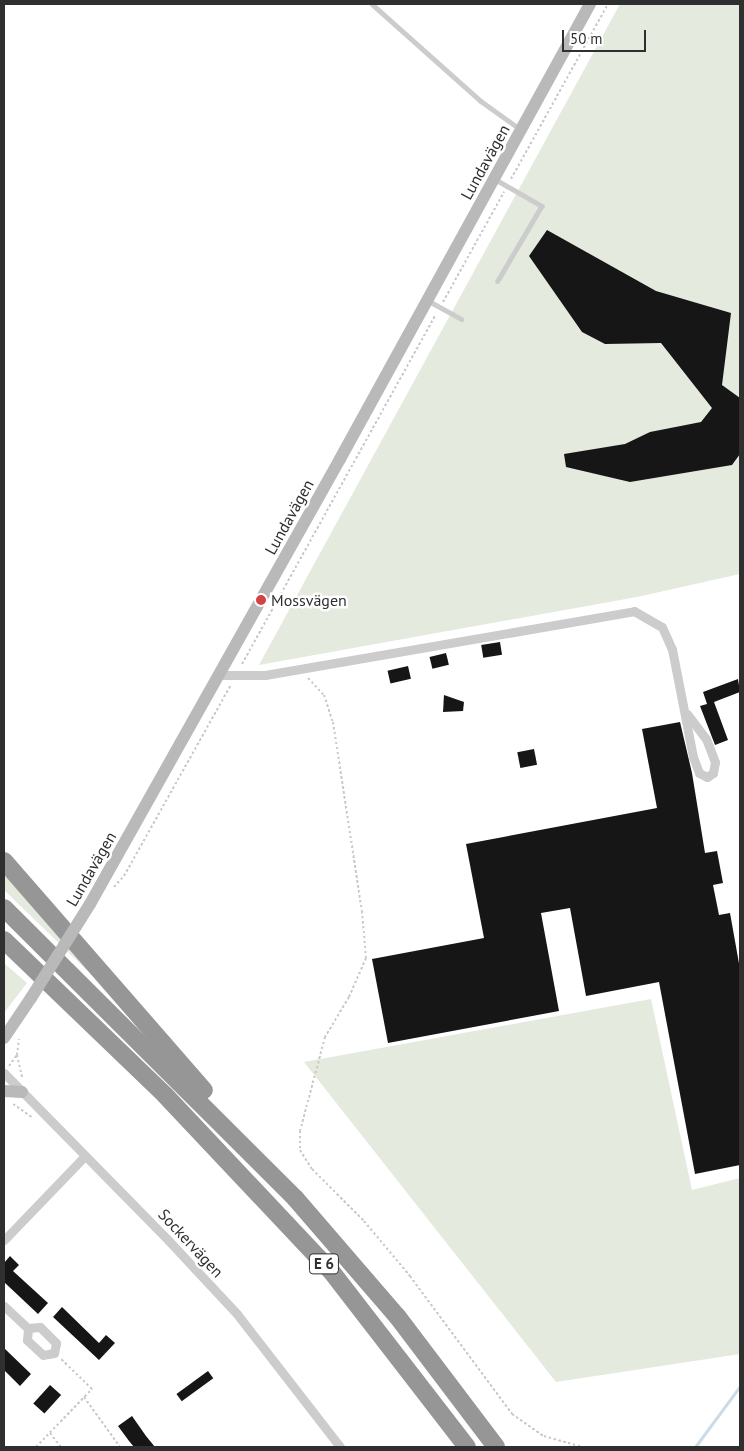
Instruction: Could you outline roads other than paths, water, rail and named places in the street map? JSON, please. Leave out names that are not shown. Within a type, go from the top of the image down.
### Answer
[{"type":"highway","points":[[4,861],[165,1044],[262,1162]]},
{"type":"highway","name":"E 6","points":[[4,908],[262,1162],[396,1316],[496,1447]]},
{"type":"highway","name":"E 6","points":[[4,940],[166,1096],[331,1271],[467,1447]]},
{"type":"highway","points":[[4,957],[166,1096]]},
{"type":"main road","name":"Lundavägen","points":[[4,1038],[90,904],[220,675],[590,4]]},
{"type":"main road","points":[[4,1025],[21,1012]]},
{"type":"main road","points":[[4,1091],[22,1092]]},
{"type":"street","points":[[220,675],[235,677],[289,671],[634,611],[662,627],[672,649],[698,773],[707,777],[713,773],[715,762],[706,739],[687,714]]},
{"type":"street","name":"Sockervägen","points":[[4,1072],[84,1157],[170,1241],[237,1314],[287,1375],[340,1447]]},
{"type":"street","points":[[4,1240],[84,1157]]},
{"type":"street","points":[[4,1306],[28,1328],[40,1327],[56,1343],[54,1353],[43,1355],[27,1340],[28,1328]]},
{"type":"lane","points":[[372,4],[481,101],[521,130]]},
{"type":"lane","points":[[494,179],[542,206],[498,281]]},
{"type":"lane","points":[[427,300],[461,319]]},
{"type":"waterway","points":[[695,1447],[740,1386]]},
{"type":"place","name":"Mossvägen","points":[[261,600]]}]
